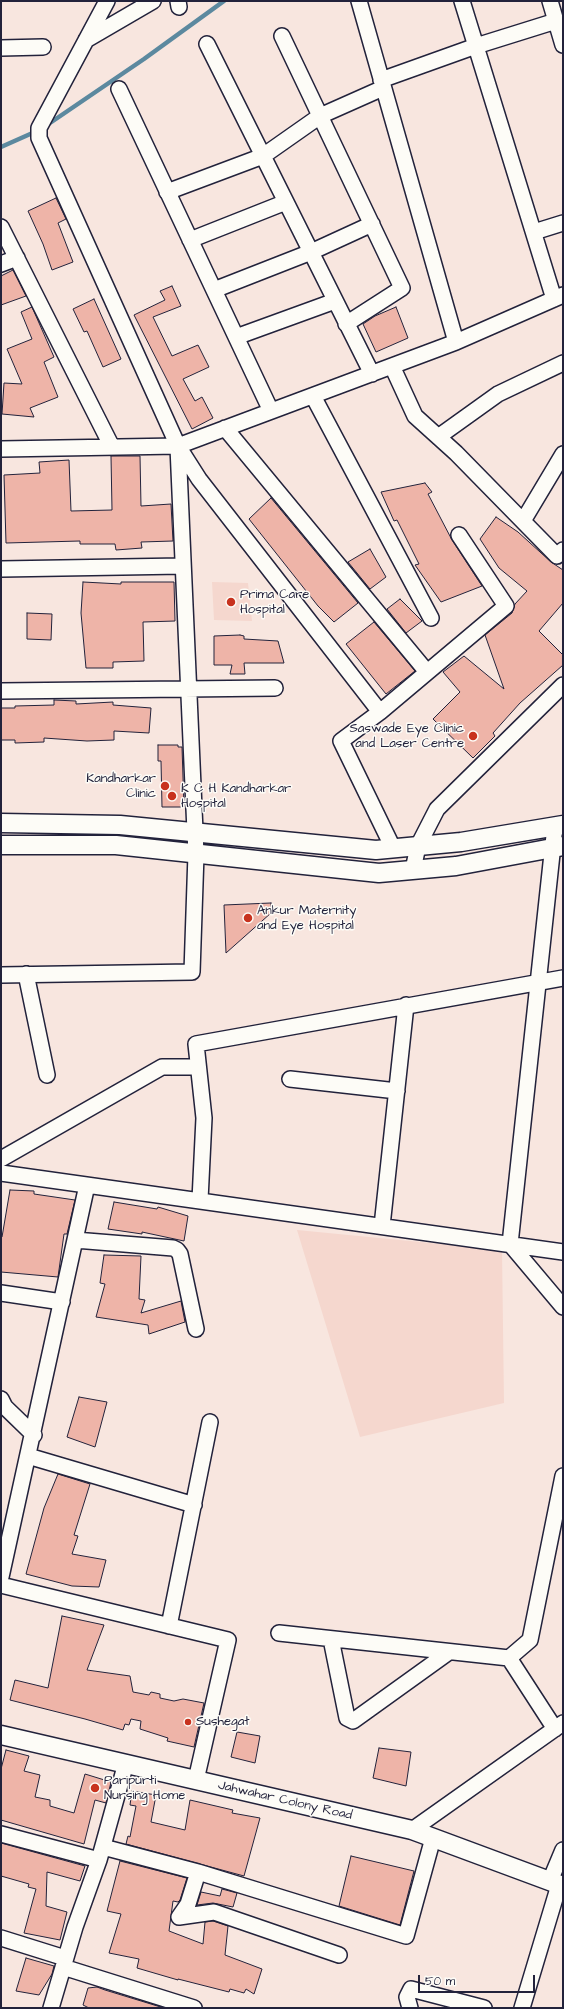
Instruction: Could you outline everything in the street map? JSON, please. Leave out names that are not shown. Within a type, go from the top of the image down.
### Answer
[{"type":"street","points":[[107,1],[85,41],[39,133],[178,446],[200,479],[380,712]]},
{"type":"street","points":[[85,41],[154,1]]},
{"type":"street","points":[[359,1],[456,342]]},
{"type":"street","points":[[1,449],[178,446],[456,342],[558,297],[534,232],[462,1]]},
{"type":"street","points":[[550,1],[563,45]]},
{"type":"street","points":[[167,192],[263,156],[320,116],[382,84],[476,46],[556,21]]},
{"type":"street","points":[[282,36],[402,288],[346,324]]},
{"type":"street","points":[[207,44],[372,374]]},
{"type":"street","points":[[1,48],[43,47]]},
{"type":"street","points":[[119,89],[271,411]]},
{"type":"street","points":[[190,240],[286,202]]},
{"type":"street","points":[[534,232],[563,223]]},
{"type":"street","points":[[214,290],[311,252],[372,224]]},
{"type":"street","points":[[1,227],[112,447]]},
{"type":"street","points":[[1,264],[17,258]]},
{"type":"street","points":[[236,337],[335,301]]},
{"type":"street","points":[[438,437],[498,394],[563,363]]},
{"type":"street","points":[[392,366],[415,416],[456,453],[557,556],[563,550]]},
{"type":"street","points":[[313,396],[431,618]]},
{"type":"street","points":[[225,428],[427,672]]},
{"type":"street","points":[[1,975],[192,972],[196,854],[182,566],[178,446]]},
{"type":"street","points":[[523,522],[563,454]]},
{"type":"street","points":[[394,848],[341,741],[380,712],[506,606],[459,535]]},
{"type":"street","points":[[1,569],[182,566]]},
{"type":"street","points":[[413,870],[418,846],[437,809],[562,687]]},
{"type":"street","points":[[1,691],[275,688]]},
{"type":"street","points":[[1,823],[120,825],[376,850],[461,842],[559,825],[558,847],[540,982],[510,1244],[563,1307]]},
{"type":"street","points":[[1,845],[116,845],[379,873],[456,866],[558,847]]},
{"type":"street","points":[[26,974],[47,1075]]},
{"type":"street","points":[[200,1200],[204,1118],[196,1044],[406,1005],[563,978]]},
{"type":"street","points":[[382,1226],[406,1005]]},
{"type":"street","points":[[1,1159],[162,1067],[198,1067]]},
{"type":"street","points":[[290,1079],[397,1091]]},
{"type":"street","points":[[1,1173],[563,1252]]},
{"type":"street","points":[[1,1577],[6,1532],[34,1435],[87,1185]]},
{"type":"street","points":[[75,1240],[173,1248],[177,1250],[180,1254],[196,1329]]},
{"type":"street","points":[[1,1293],[62,1302]]},
{"type":"street","points":[[1,1400],[5,1407],[34,1435]]},
{"type":"street","points":[[169,1626],[210,1422]]},
{"type":"street","points":[[28,1456],[194,1505]]},
{"type":"street","points":[[279,1633],[509,1658],[530,1640],[563,1476]]},
{"type":"street","points":[[1,1585],[228,1640],[196,1780]]},
{"type":"street","points":[[331,1639],[348,1718],[353,1721],[449,1652]]},
{"type":"street","points":[[412,1830],[559,1726],[509,1658]]},
{"type":"street","name":"Jahwahar Colony Road","points":[[1,1735],[412,1830],[557,1884]]},
{"type":"street","points":[[51,2008],[75,1927],[101,1853],[126,1763]]},
{"type":"street","points":[[1,1834],[198,1872],[406,1936],[433,1838]]},
{"type":"street","points":[[522,2008],[557,1884],[563,1850]]},
{"type":"street","points":[[198,1872],[188,1904],[179,1917],[214,1912],[339,1955]]},
{"type":"street","points":[[1,1938],[164,2003],[194,2008]]},
{"type":"street","points":[[410,2008],[407,1997],[411,1989],[484,2008]]},
{"type":"shaded area","name":"Prima Care Hospital","points":[[212,582],[248,583],[252,621],[214,620]]},
{"type":"shaded area","points":[[297,1230],[502,1250],[504,1403],[360,1437]]},
{"type":"building","points":[[56,198],[66,219],[58,223],[73,262],[52,270],[43,244],[28,211]]},
{"type":"building","points":[[13,270],[26,296],[1,305],[1,276]]},
{"type":"building","points":[[172,286],[181,306],[153,317],[172,356],[198,345],[209,367],[183,379],[195,401],[202,397],[213,418],[192,429],[134,315],[165,300],[160,291]]},
{"type":"building","points":[[94,299],[121,359],[103,367],[87,331],[84,332],[73,309]]},
{"type":"building","points":[[32,307],[54,357],[44,362],[58,397],[30,408],[34,417],[2,414],[4,383],[22,384],[7,349],[32,339],[21,312]]},
{"type":"building","points":[[396,307],[408,338],[376,352],[363,324],[375,316]]},
{"type":"building","points":[[111,456],[140,456],[141,506],[171,504],[173,541],[141,542],[142,548],[116,550],[115,544],[80,544],[80,541],[6,543],[4,475],[40,473],[39,462],[69,460],[71,511],[112,510]]},
{"type":"building","points":[[425,483],[432,492],[428,494],[452,540],[482,586],[441,602],[415,565],[419,564],[397,520],[394,521],[381,492]]},
{"type":"building","points":[[271,498],[358,603],[334,622],[318,606],[249,519]]},
{"type":"building","points":[[496,517],[518,532],[551,562],[563,570],[563,603],[539,631],[563,655],[563,665],[520,703],[493,733],[495,736],[473,758],[433,719],[460,692],[443,672],[464,656],[504,689],[485,635],[512,613],[515,604],[527,591],[499,568],[480,539]]},
{"type":"building","points":[[370,549],[386,577],[370,589],[348,562]]},
{"type":"building","points":[[83,582],[121,584],[121,582],[174,582],[175,621],[143,622],[144,661],[113,662],[113,668],[86,668],[81,613]]},
{"type":"building","points":[[400,599],[422,621],[406,633],[387,609]]},
{"type":"building","points":[[27,613],[52,614],[51,640],[27,639]]},
{"type":"building","points":[[374,622],[415,671],[386,694],[346,644]]},
{"type":"building","points":[[214,636],[244,636],[244,639],[278,641],[284,663],[244,663],[245,674],[230,674],[232,665],[214,665]]},
{"type":"building","points":[[54,700],[76,701],[76,704],[113,702],[113,705],[151,708],[149,733],[114,731],[114,740],[87,741],[44,738],[44,742],[15,743],[15,740],[1,740],[1,708],[15,708],[15,706],[54,705]]},
{"type":"building","points":[[158,745],[178,745],[178,747],[182,747],[184,807],[162,807],[161,761],[158,761]]},
{"type":"building","points":[[271,903],[271,913],[226,953],[224,905]]},
{"type":"building","points":[[10,1190],[34,1191],[34,1194],[75,1200],[67,1234],[64,1234],[58,1277],[1,1272],[1,1237]]},
{"type":"building","points":[[114,1202],[157,1209],[158,1207],[188,1216],[184,1241],[142,1232],[142,1234],[108,1229]]},
{"type":"building","points":[[104,1255],[141,1256],[139,1299],[145,1300],[141,1313],[181,1301],[185,1322],[149,1334],[148,1325],[96,1317],[105,1284],[100,1283]]},
{"type":"building","points":[[79,1397],[107,1402],[95,1447],[67,1437]]},
{"type":"building","points":[[58,1474],[90,1484],[74,1535],[78,1536],[72,1554],[106,1560],[99,1587],[72,1586],[26,1574],[44,1508]]},
{"type":"building","points":[[62,1616],[104,1625],[87,1670],[130,1676],[133,1692],[149,1695],[151,1692],[160,1694],[160,1698],[174,1701],[183,1699],[204,1703],[194,1747],[167,1741],[168,1738],[140,1729],[141,1721],[131,1719],[129,1725],[125,1724],[123,1730],[10,1700],[15,1680],[48,1688]]},
{"type":"building","points":[[237,1732],[260,1736],[255,1763],[231,1757]]},
{"type":"building","points":[[379,1748],[411,1752],[406,1786],[373,1778]]},
{"type":"building","points":[[6,1750],[29,1756],[24,1771],[40,1775],[35,1797],[50,1800],[50,1806],[74,1813],[85,1774],[111,1782],[106,1803],[95,1800],[84,1844],[1,1820],[1,1769]]},
{"type":"building","points":[[132,1791],[156,1795],[151,1822],[185,1830],[190,1800],[233,1810],[232,1813],[260,1818],[244,1876],[126,1844],[128,1836],[130,1837],[136,1806],[130,1805]]},
{"type":"building","points":[[1,1843],[85,1866],[80,1881],[47,1872],[46,1906],[67,1912],[60,1940],[24,1933],[36,1889],[28,1887],[29,1884],[1,1876]]},
{"type":"building","points":[[351,1856],[414,1871],[400,1925],[339,1906]]},
{"type":"building","points":[[120,1861],[187,1878],[180,1900],[178,1902],[173,1901],[169,1931],[203,1944],[205,1922],[213,1921],[228,1926],[225,1955],[262,1969],[254,1994],[246,1989],[244,1993],[230,1989],[229,1992],[178,1980],[137,1968],[139,1959],[109,1953],[121,1914],[107,1911]]},
{"type":"building","points":[[222,1889],[237,1893],[233,1907],[213,1903],[197,1905],[201,1892],[220,1896]]},
{"type":"building","points":[[26,1958],[54,1966],[52,1974],[39,1995],[16,1991]]},
{"type":"building","points":[[97,1987],[164,2008],[89,2008],[83,2005],[88,1988]]},
{"type":"waterway","points":[[47,125],[144,59],[224,1]]},
{"type":"waterway","points":[[1,147],[37,131]]},
{"type":"place","name":"Prima Care Hospital","points":[[231,602]]},
{"type":"place","name":"Saswade Eye Clinic and Laser Centre","points":[[473,736]]},
{"type":"place","name":"Kandharkar Clinic","points":[[165,786]]},
{"type":"place","name":"K C H Kandharkar Hospital","points":[[172,796]]},
{"type":"place","name":"Ankur Maternity and Eye Hospital","points":[[248,918]]},
{"type":"place","name":"Sushegat","points":[[188,1722]]},
{"type":"place","name":"Paripurti Nursing Home","points":[[95,1788]]}]
